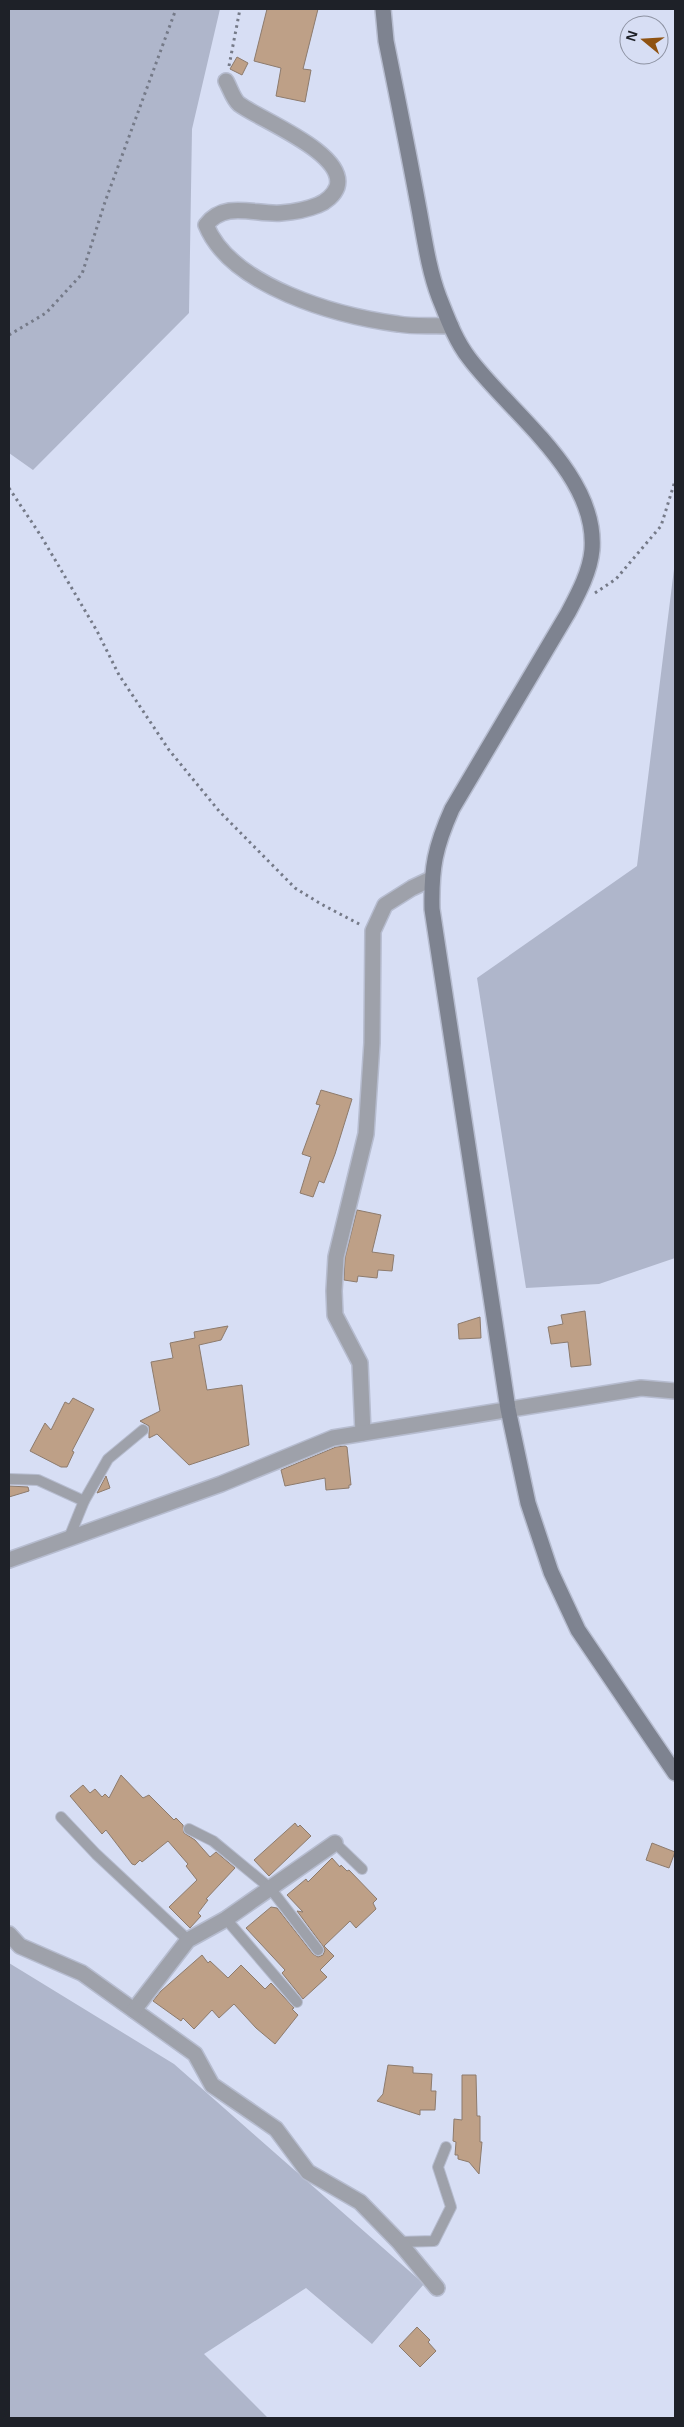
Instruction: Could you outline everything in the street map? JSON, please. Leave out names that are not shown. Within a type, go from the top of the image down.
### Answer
[{"type":"street","points":[[383,9],[386,41],[438,294],[451,326],[467,356],[556,456],[575,483],[586,506],[592,531],[592,552],[583,582],[568,614],[452,809],[434,856],[431,880],[432,909],[508,1409],[528,1503],[551,1572],[578,1630],[675,1772]]},
{"type":"street","points":[[226,81],[238,103],[324,156],[333,168],[338,183],[336,190],[323,203],[306,210],[280,213],[230,209],[212,217],[206,225],[211,237],[232,262],[287,295],[345,314],[399,324],[451,326]]},
{"type":"street","points":[[364,1433],[360,1363],[335,1315],[334,1291],[336,1258],[366,1134],[372,1043],[373,931],[385,905],[412,888],[431,880]]},
{"type":"street","points":[[9,1560],[220,1484],[334,1438],[430,1420],[641,1388],[675,1391]]},
{"type":"street","points":[[134,2010],[188,1940],[226,1919],[335,1843]]},
{"type":"street","points":[[9,1934],[20,1946],[82,1973],[195,2054],[212,2086],[276,2130],[308,2172],[360,2202],[399,2242],[438,2288]]},
{"type":"lane","points":[[68,1538],[84,1501],[108,1459],[143,1430]]},
{"type":"lane","points":[[9,1479],[38,1480],[84,1501]]},
{"type":"lane","points":[[61,1817],[96,1854],[188,1940]]},
{"type":"lane","points":[[189,1829],[213,1841],[270,1888],[318,1950]]},
{"type":"lane","points":[[335,1843],[362,1869]]},
{"type":"lane","points":[[226,1919],[297,2002]]},
{"type":"lane","points":[[399,2242],[434,2241],[451,2207],[438,2167],[446,2147]]},
{"type":"path","points":[[9,336],[46,313],[82,274],[176,9]]},
{"type":"path","points":[[226,81],[240,9]]},
{"type":"path","points":[[592,596],[616,579],[661,526],[675,481]]},
{"type":"path","points":[[9,488],[41,536],[97,630],[119,675],[176,758],[219,810],[295,888],[373,931]]},
{"type":"shaded area","points":[[9,9],[220,9],[192,129],[189,313],[33,470],[9,453]]},
{"type":"shaded area","points":[[675,561],[675,1258],[599,1284],[526,1288],[477,978],[637,866]]},
{"type":"shaded area","points":[[9,1963],[174,2064],[424,2284],[372,2344],[306,2288],[204,2354],[268,2418],[9,2418]]},
{"type":"building","points":[[267,9],[318,9],[303,69],[311,70],[305,102],[276,96],[281,68],[254,61]]},
{"type":"building","points":[[237,57],[248,63],[242,75],[230,69]]},
{"type":"building","points":[[321,1090],[352,1099],[324,1183],[319,1181],[313,1197],[300,1193],[311,1157],[302,1154],[320,1105],[316,1104]]},
{"type":"building","points":[[357,1210],[381,1215],[372,1252],[394,1255],[392,1271],[378,1270],[377,1278],[358,1276],[357,1282],[344,1280],[345,1258]]},
{"type":"building","points":[[585,1311],[591,1365],[571,1367],[568,1342],[551,1344],[548,1327],[563,1324],[561,1315]]},
{"type":"building","points":[[480,1317],[481,1338],[459,1339],[458,1324]]},
{"type":"building","points":[[228,1326],[221,1340],[199,1345],[207,1390],[242,1385],[249,1445],[189,1465],[157,1434],[149,1438],[149,1426],[140,1421],[160,1411],[151,1362],[173,1358],[170,1343],[195,1338],[194,1332]]},
{"type":"building","points":[[73,1398],[94,1409],[72,1451],[74,1452],[67,1467],[61,1467],[30,1451],[45,1423],[51,1430],[65,1402],[69,1404]]},
{"type":"building","points":[[336,1447],[347,1447],[351,1485],[349,1485],[349,1488],[326,1490],[325,1478],[285,1486],[281,1470]]},
{"type":"building","points":[[106,1476],[110,1488],[97,1493]]},
{"type":"building","points":[[9,1486],[28,1487],[29,1491],[9,1497]]},
{"type":"building","points":[[121,1775],[143,1798],[149,1795],[174,1820],[176,1818],[183,1825],[184,1833],[195,1840],[210,1857],[216,1852],[235,1868],[206,1899],[208,1900],[198,1913],[201,1916],[190,1928],[169,1907],[197,1880],[186,1866],[188,1864],[168,1841],[142,1862],[140,1860],[135,1865],[132,1864],[106,1830],[102,1834],[70,1796],[83,1785],[90,1793],[95,1789],[102,1797],[105,1794],[109,1798]]},
{"type":"building","points":[[295,1823],[298,1827],[300,1825],[311,1836],[269,1876],[254,1860]]},
{"type":"building","points":[[652,1843],[675,1852],[669,1868],[646,1860]]},
{"type":"building","points":[[332,1858],[340,1867],[341,1865],[347,1871],[349,1870],[377,1899],[373,1903],[376,1909],[356,1928],[350,1921],[324,1946],[334,1956],[320,1970],[327,1977],[303,1999],[282,1973],[285,1970],[246,1928],[271,1907],[277,1908],[313,1954],[318,1957],[323,1955],[325,1950],[323,1946],[297,1911],[303,1912],[287,1895],[306,1879],[308,1882]]},
{"type":"building","points":[[202,1955],[208,1963],[210,1961],[228,1978],[241,1965],[265,1989],[271,1983],[294,2008],[292,2009],[298,2015],[275,2044],[256,2028],[234,2004],[219,2018],[212,2010],[194,2029],[183,2018],[181,2021],[153,2001],[161,1991]]},
{"type":"building","points":[[388,2065],[413,2067],[413,2073],[432,2074],[431,2091],[436,2091],[435,2110],[420,2110],[420,2115],[377,2101],[383,2094]]},
{"type":"building","points":[[462,2075],[476,2075],[477,2116],[480,2116],[480,2142],[482,2142],[479,2174],[469,2162],[458,2159],[458,2155],[455,2155],[456,2142],[453,2141],[454,2119],[462,2120]]},
{"type":"building","points":[[417,2327],[430,2340],[428,2342],[436,2351],[420,2367],[399,2346]]}]
